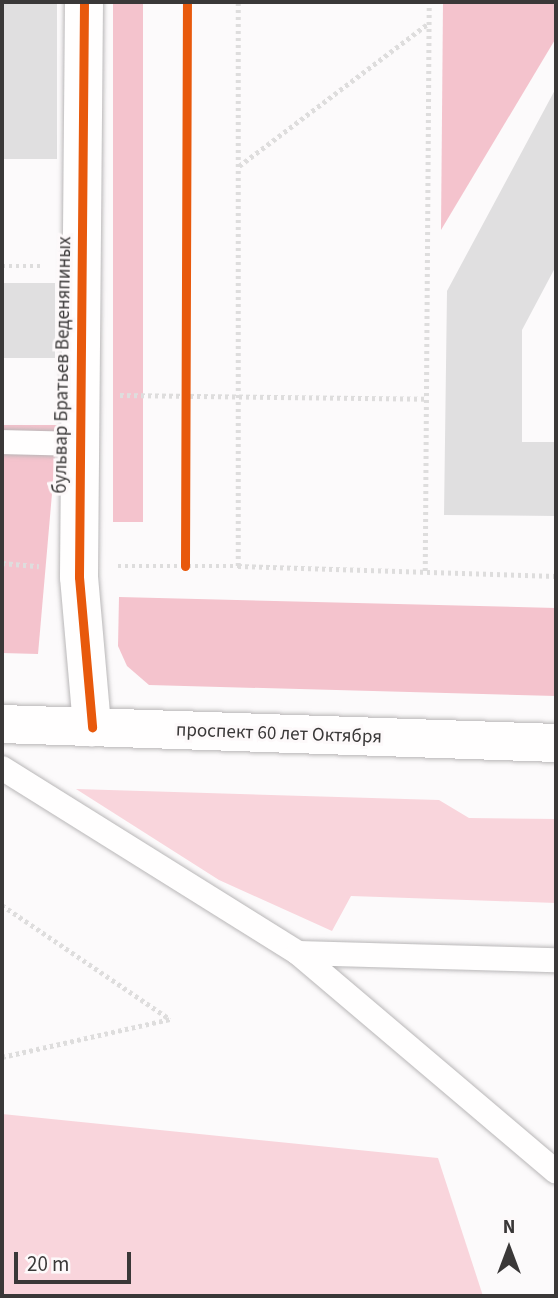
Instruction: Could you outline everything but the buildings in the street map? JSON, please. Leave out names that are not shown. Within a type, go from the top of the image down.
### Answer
[{"type":"street","name":"бульвар Братьев Веденяпиных","points":[[84,2],[79,566],[92,727]]},
{"type":"street","name":"проспект 60 лет Октября","points":[[2,724],[556,743]]},
{"type":"lane","points":[[2,442],[80,444]]},
{"type":"lane","points":[[2,768],[298,953],[556,1172]]},
{"type":"lane","points":[[298,953],[556,960]]},
{"type":"path","points":[[238,2],[238,566]]},
{"type":"path","points":[[425,571],[429,2]]},
{"type":"path","points":[[238,167],[429,23]]},
{"type":"path","points":[[186,383],[186,410]]},
{"type":"path","points":[[80,394],[426,398]]},
{"type":"path","points":[[185,553],[185,566]]},
{"type":"path","points":[[79,566],[238,566],[556,576]]},
{"type":"path","points":[[2,905],[170,1019],[2,1057]]},
{"type":"shaded area","points":[[113,2],[143,2],[143,522],[113,522]]},
{"type":"shaded area","points":[[443,2],[556,2],[556,38],[441,230]]},
{"type":"shaded area","points":[[2,425],[58,425],[38,654],[2,653]]},
{"type":"shaded area","points":[[119,597],[556,608],[556,696],[149,685],[127,666],[118,646]]},
{"type":"shaded area","points":[[76,789],[439,800],[469,818],[556,819],[556,903],[351,896],[332,931],[219,880]]},
{"type":"shaded area","points":[[2,1114],[438,1158],[483,1296],[2,1296]]},
{"type":"cycle path","points":[[84,2],[79,577],[92,727]]},
{"type":"cycle path","points":[[185,566],[187,2]]}]
